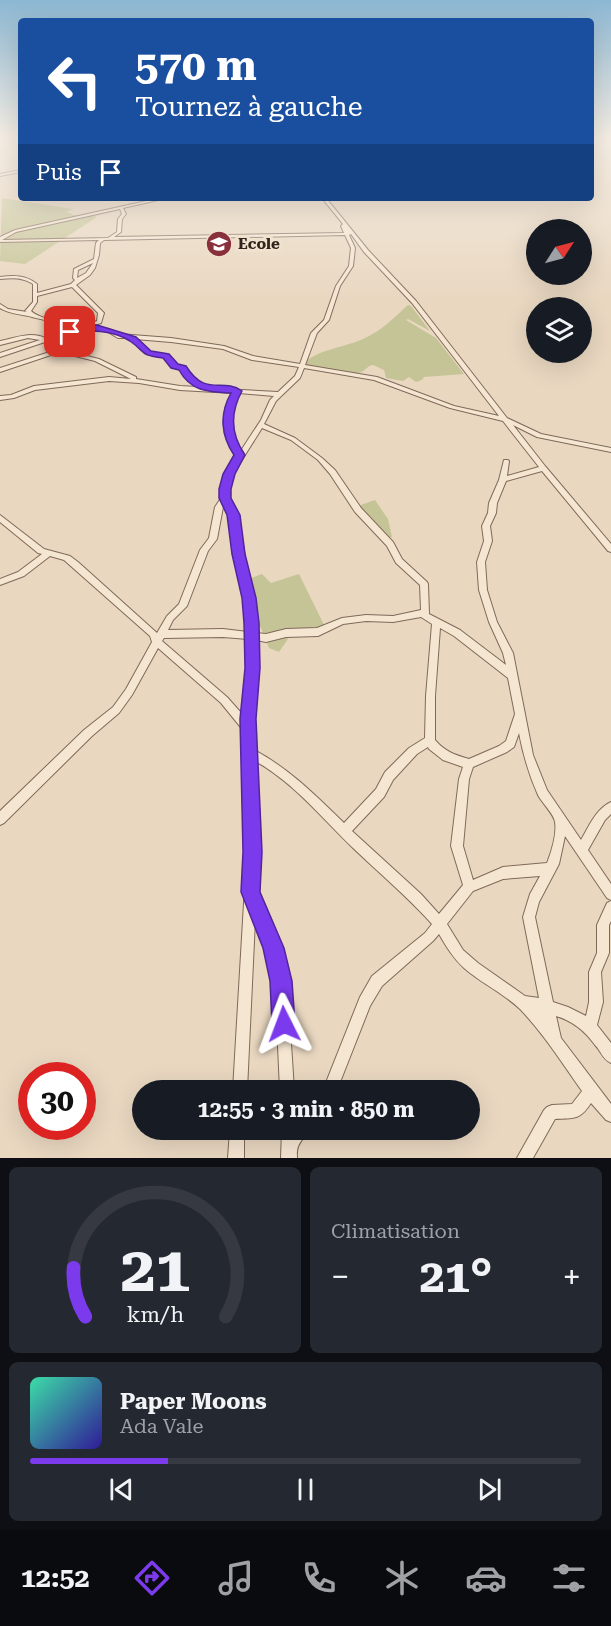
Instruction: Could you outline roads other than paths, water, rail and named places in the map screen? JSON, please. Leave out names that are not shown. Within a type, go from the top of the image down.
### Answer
[{"type":"street","points":[[35,295],[75,283],[90,273],[99,252],[97,245],[118,232],[126,201]]},
{"type":"street","points":[[0,240],[15,231],[152,201]]},
{"type":"street","points":[[0,819],[88,733],[116,710],[129,692],[170,618],[183,606],[204,550],[213,539],[219,507],[225,498],[229,474],[278,394],[298,377],[314,333],[326,320],[338,286],[351,266],[353,248],[349,234],[326,201]]},
{"type":"street","points":[[0,240],[349,234],[414,302],[543,468],[611,549]]},
{"type":"street","points":[[0,355],[99,322],[101,313],[75,283],[76,269],[94,260]]},
{"type":"street","points":[[0,278],[12,276],[29,279],[35,284],[35,302],[27,309],[32,315]]},
{"type":"street","points":[[0,306],[6,310],[58,323],[107,330],[113,335],[132,339],[171,340],[224,348],[252,358],[375,378],[452,407],[506,420],[539,436],[611,450]]},
{"type":"street","points":[[0,343],[27,336],[39,337],[82,357],[97,360],[139,381]]},
{"type":"street","points":[[132,339],[148,353],[166,356],[175,366],[183,368],[187,376],[203,388]]},
{"type":"street","points":[[0,370],[44,358],[64,349]]},
{"type":"street","points":[[0,398],[12,398],[30,388],[109,379],[180,388],[278,394]]},
{"type":"street","points":[[237,391],[229,406],[228,419],[232,444],[240,455]]},
{"type":"street","points":[[260,424],[293,439],[333,472],[358,510],[390,544],[396,557],[424,584],[424,613]]},
{"type":"street","points":[[506,460],[503,480],[486,526],[488,541],[481,562],[487,604],[508,653],[519,716],[535,777],[543,793],[611,894]]},
{"type":"street","points":[[503,480],[543,468]]},
{"type":"street","points":[[225,498],[234,515],[238,554],[249,598],[252,638],[249,729],[253,852],[241,1080]]},
{"type":"street","points":[[0,518],[33,545],[67,558],[75,564],[159,638],[224,700],[249,729]]},
{"type":"street","points":[[0,582],[21,574],[49,553]]},
{"type":"street","points":[[424,613],[436,623],[457,633],[513,676]]},
{"type":"street","points":[[159,638],[223,633],[252,638],[318,632],[342,621],[366,618],[393,619],[424,613]]},
{"type":"street","points":[[436,623],[435,661],[431,678],[430,740],[433,746],[447,757],[469,764],[510,744],[519,716]]},
{"type":"street","points":[[344,832],[380,794],[389,776],[413,750],[430,740]]},
{"type":"street","points":[[250,753],[273,764],[302,787],[344,832],[399,882],[439,924],[459,955],[522,1002],[554,1038],[590,1091],[611,1115]]},
{"type":"street","points":[[469,764],[464,779],[457,846],[469,887]]},
{"type":"street","points":[[581,850],[601,816],[611,807]]},
{"type":"street","points":[[554,1038],[529,916],[533,898],[550,869],[558,849],[561,819]]},
{"type":"street","points":[[334,1080],[365,1002],[377,981],[429,937],[469,887],[503,873],[550,869]]},
{"type":"street","points":[[250,892],[273,948],[281,981],[286,1080]]},
{"type":"street","points":[[590,1026],[596,1002],[595,972],[603,953],[603,925],[611,907]]},
{"type":"street","points":[[522,1002],[549,1006],[590,1026],[611,1056]]},
{"type":"street","points":[[525,1158],[549,1115],[552,1112],[568,1113],[578,1110],[590,1091]]},
{"type":"street","points":[[236,1158],[237,1140]]},
{"type":"place","name":"Ecole","points":[[219,244]]}]
